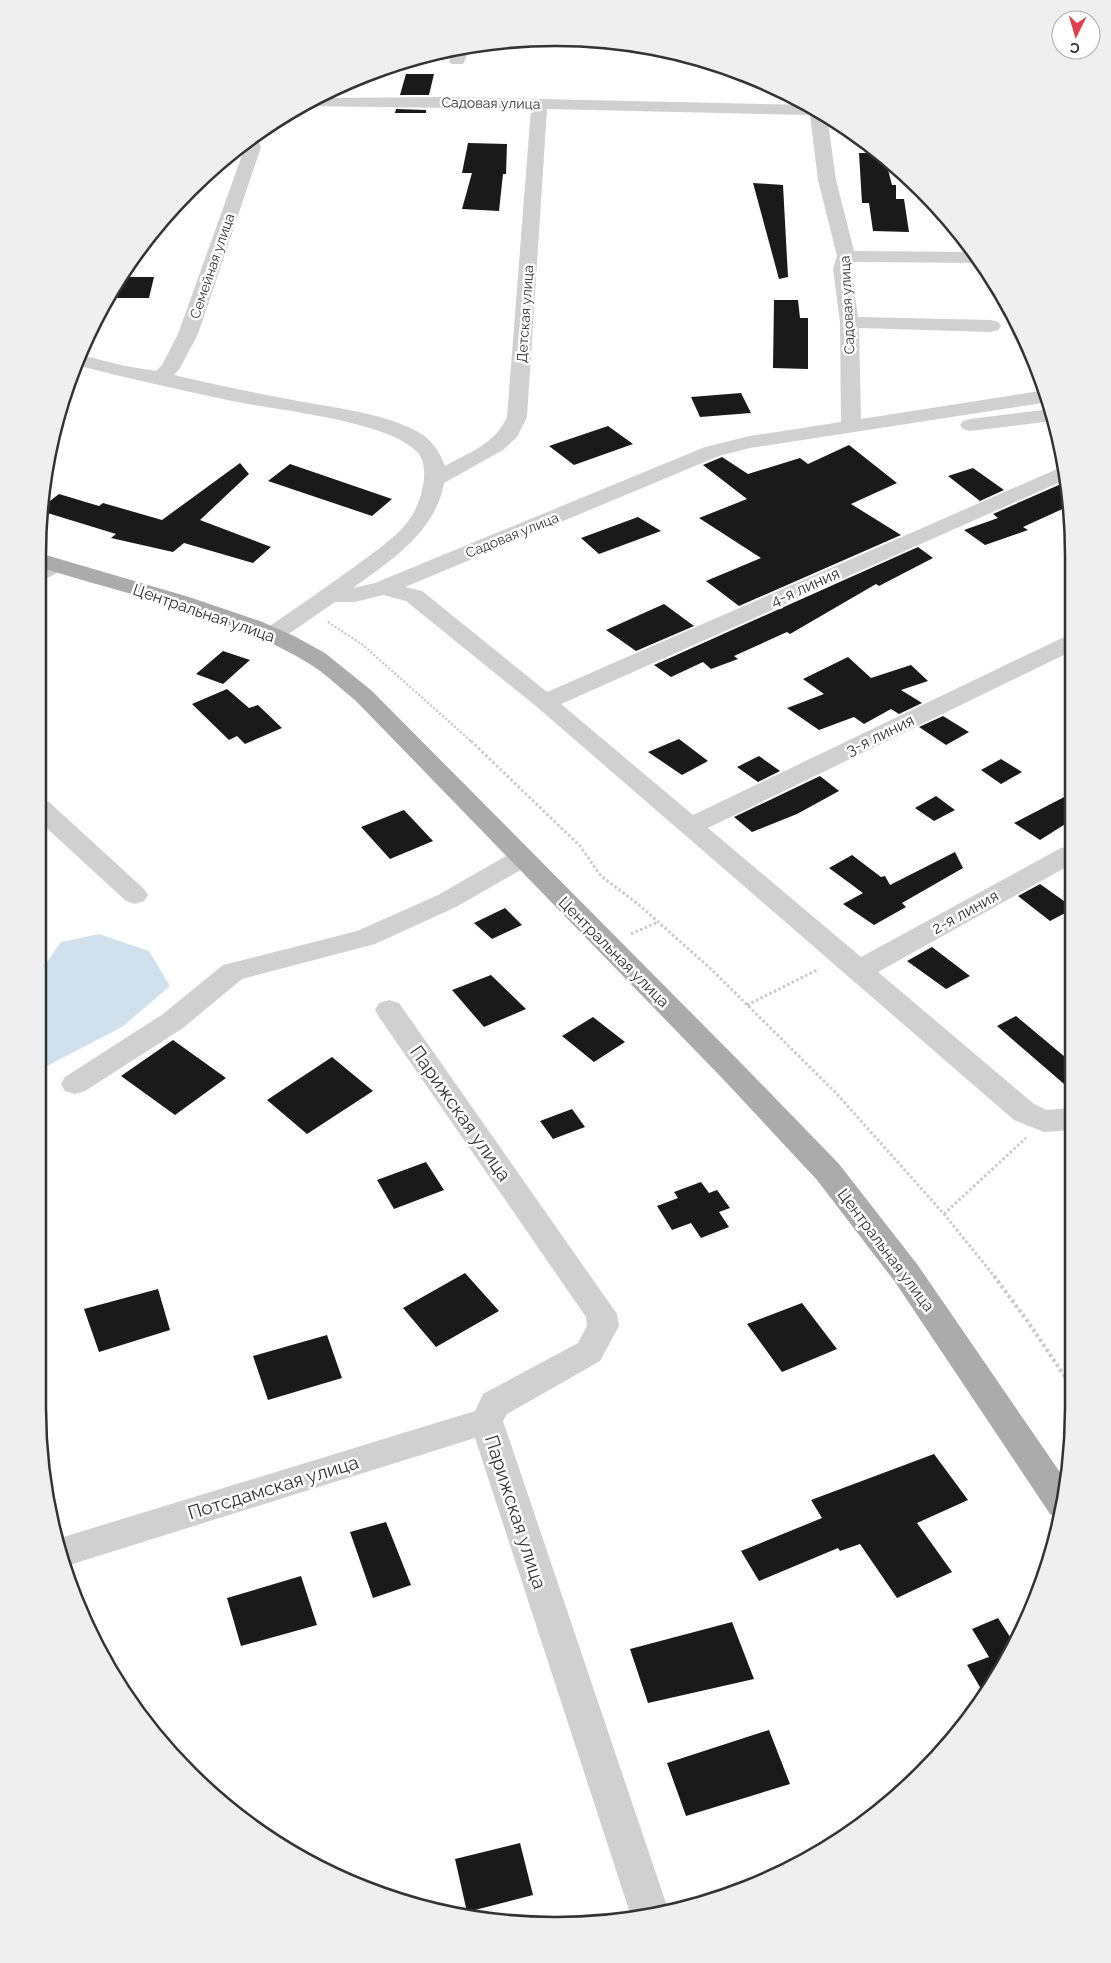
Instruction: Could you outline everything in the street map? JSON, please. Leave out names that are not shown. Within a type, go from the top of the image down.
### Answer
[{"type":"main road","name":"Центральная улица","points":[[46,567],[194,606],[272,635],[317,658],[340,674],[386,717],[732,1071],[828,1172],[906,1273],[1057,1496]]},
{"type":"street","name":"Садовая улица","points":[[322,103],[447,102],[802,110]]},
{"type":"street","name":"Детская улица","points":[[434,480],[496,446],[510,433],[517,417],[539,104]]},
{"type":"street","name":"Садовая улица","points":[[330,595],[355,595],[383,588],[712,451],[750,442],[799,436],[851,426],[849,322],[842,269],[846,256],[827,180],[819,120]]},
{"type":"street","name":"Семейная улица","points":[[160,378],[170,368],[188,334],[253,147]]},
{"type":"street","points":[[846,256],[969,258]]},
{"type":"street","points":[[849,322],[991,326]]},
{"type":"street","points":[[85,362],[228,394],[348,416],[395,429],[416,440],[429,452],[436,469],[432,491],[421,519],[396,546],[272,635]]},
{"type":"street","points":[[851,426],[1039,397]]},
{"type":"street","points":[[414,596],[730,460],[768,451],[1045,416]]},
{"type":"street","name":"4-я линия","points":[[545,702],[1058,475]]},
{"type":"street","points":[[383,588],[414,596],[545,702],[1024,1112],[1058,1120]]},
{"type":"street","name":"3-я линия","points":[[691,826],[1065,645]]},
{"type":"street","points":[[46,814],[134,895]]},
{"type":"street","name":"2-я линия","points":[[853,964],[1065,857]]},
{"type":"street","points":[[75,1084],[173,1020],[233,972],[365,938],[381,932],[447,901],[522,858]]},
{"type":"street","name":"Парижская улица","points":[[389,1010],[602,1314],[603,1326],[588,1352],[495,1404],[486,1420],[648,1908]]},
{"type":"street","name":"Потсдамская улица","points":[[67,1551],[486,1420]]},
{"type":"path","points":[[304,613],[327,621],[343,631],[398,676],[556,821],[580,846],[602,876],[638,904],[682,943],[836,1093],[944,1214],[1026,1319],[1065,1377]]},
{"type":"path","points":[[747,1005],[853,964]]},
{"type":"path","points":[[944,1214],[1058,1120]]},
{"type":"water","points":[[99,934],[149,951],[170,986],[122,1027],[46,1066],[46,963],[61,942]]},
{"type":"building","points":[[406,74],[434,74],[429,95],[400,95]]},
{"type":"building","points":[[396,109],[426,110],[426,113],[395,113]]},
{"type":"building","points":[[468,143],[507,144],[506,174],[503,174],[499,211],[462,209],[472,173],[462,173]]},
{"type":"building","points":[[859,153],[868,153],[888,171],[892,185],[896,185],[896,199],[904,199],[909,232],[873,231],[869,203],[862,203]]},
{"type":"building","points":[[753,183],[783,185],[788,277],[779,279]]},
{"type":"building","points":[[129,277],[154,277],[149,298],[116,298]]},
{"type":"building","points":[[774,300],[798,300],[800,318],[808,318],[808,369],[773,368]]},
{"type":"building","points":[[741,393],[751,413],[700,417],[691,397]]},
{"type":"building","points":[[608,426],[633,444],[574,465],[549,446]]},
{"type":"building","points":[[849,445],[897,483],[851,504],[901,535],[739,606],[706,581],[761,558],[699,518],[747,499],[703,465],[722,457],[748,474],[800,458],[808,464]]},
{"type":"building","points":[[240,463],[249,474],[200,520],[271,547],[253,563],[184,543],[173,552],[111,538],[116,534],[48,513],[50,501],[59,494],[99,506],[103,503],[162,520]]},
{"type":"building","points":[[290,464],[392,499],[372,516],[268,481]]},
{"type":"building","points":[[973,468],[1004,490],[980,501],[948,476]]},
{"type":"building","points":[[1059,485],[1062,509],[1023,527],[1028,530],[985,545],[964,530],[998,518],[993,514]]},
{"type":"building","points":[[638,517],[661,531],[599,554],[581,538]]},
{"type":"building","points":[[918,547],[933,558],[879,586],[876,584],[790,634],[787,632],[734,656],[738,659],[711,669],[703,662],[671,677],[654,665]]},
{"type":"building","points":[[664,604],[694,626],[636,651],[606,630]]},
{"type":"building","points":[[223,651],[250,660],[223,684],[196,674]]},
{"type":"building","points":[[848,657],[871,678],[911,665],[928,681],[901,690],[922,703],[899,714],[891,709],[864,724],[854,717],[819,730],[787,708],[824,694],[803,679]]},
{"type":"building","points":[[227,689],[249,708],[258,705],[282,728],[245,744],[237,736],[229,740],[192,704]]},
{"type":"building","points":[[943,716],[969,732],[946,745],[919,727]]},
{"type":"building","points":[[679,739],[708,761],[682,775],[648,752]]},
{"type":"building","points":[[759,756],[780,771],[758,782],[737,767]]},
{"type":"building","points":[[1001,759],[1022,772],[1001,784],[981,770]]},
{"type":"building","points":[[820,776],[839,791],[797,814],[752,832],[734,817]]},
{"type":"building","points":[[936,796],[955,810],[934,821],[915,808]]},
{"type":"building","points":[[1065,797],[1065,824],[1040,840],[1014,823]]},
{"type":"building","points":[[404,810],[433,841],[390,859],[361,827]]},
{"type":"building","points":[[955,852],[963,868],[902,903],[906,907],[874,925],[843,904],[863,893],[829,868],[852,855],[881,877],[885,876],[890,885]]},
{"type":"building","points":[[1040,884],[1065,902],[1065,913],[1050,921],[1018,896]]},
{"type":"building","points":[[505,908],[522,925],[492,939],[474,923]]},
{"type":"building","points":[[932,947],[970,976],[946,989],[907,961]]},
{"type":"building","points":[[491,975],[526,1009],[484,1027],[452,990]]},
{"type":"building","points":[[1016,1016],[1065,1057],[1065,1085],[997,1026]]},
{"type":"building","points":[[593,1017],[625,1042],[594,1062],[562,1036]]},
{"type":"building","points":[[173,1040],[226,1078],[175,1115],[121,1076]]},
{"type":"building","points":[[332,1057],[373,1091],[307,1134],[267,1100]]},
{"type":"building","points":[[572,1109],[585,1127],[553,1139],[540,1121]]},
{"type":"building","points":[[426,1162],[444,1190],[394,1209],[377,1180]]},
{"type":"building","points":[[701,1182],[709,1193],[717,1190],[730,1208],[719,1212],[729,1227],[701,1238],[691,1223],[672,1230],[657,1206],[678,1198],[674,1192]]},
{"type":"building","points":[[465,1273],[499,1311],[436,1347],[403,1308]]},
{"type":"building","points":[[158,1289],[170,1330],[99,1352],[84,1309]]},
{"type":"building","points":[[802,1303],[837,1349],[782,1372],[747,1324]]},
{"type":"building","points":[[327,1335],[342,1378],[268,1400],[253,1356]]},
{"type":"building","points":[[934,1454],[968,1500],[917,1523],[952,1572],[897,1598],[860,1544],[840,1551],[838,1548],[759,1581],[741,1551],[822,1518],[811,1500]]},
{"type":"building","points":[[386,1522],[411,1585],[373,1598],[350,1532]]},
{"type":"building","points":[[301,1576],[317,1625],[241,1646],[227,1598]]},
{"type":"building","points":[[998,1618],[1010,1637],[980,1688],[967,1665],[989,1657],[972,1629]]},
{"type":"building","points":[[732,1622],[754,1679],[648,1703],[630,1649]]},
{"type":"building","points":[[769,1730],[790,1784],[686,1816],[667,1763]]},
{"type":"building","points":[[520,1843],[533,1895],[475,1910],[466,1909],[455,1859]]}]
